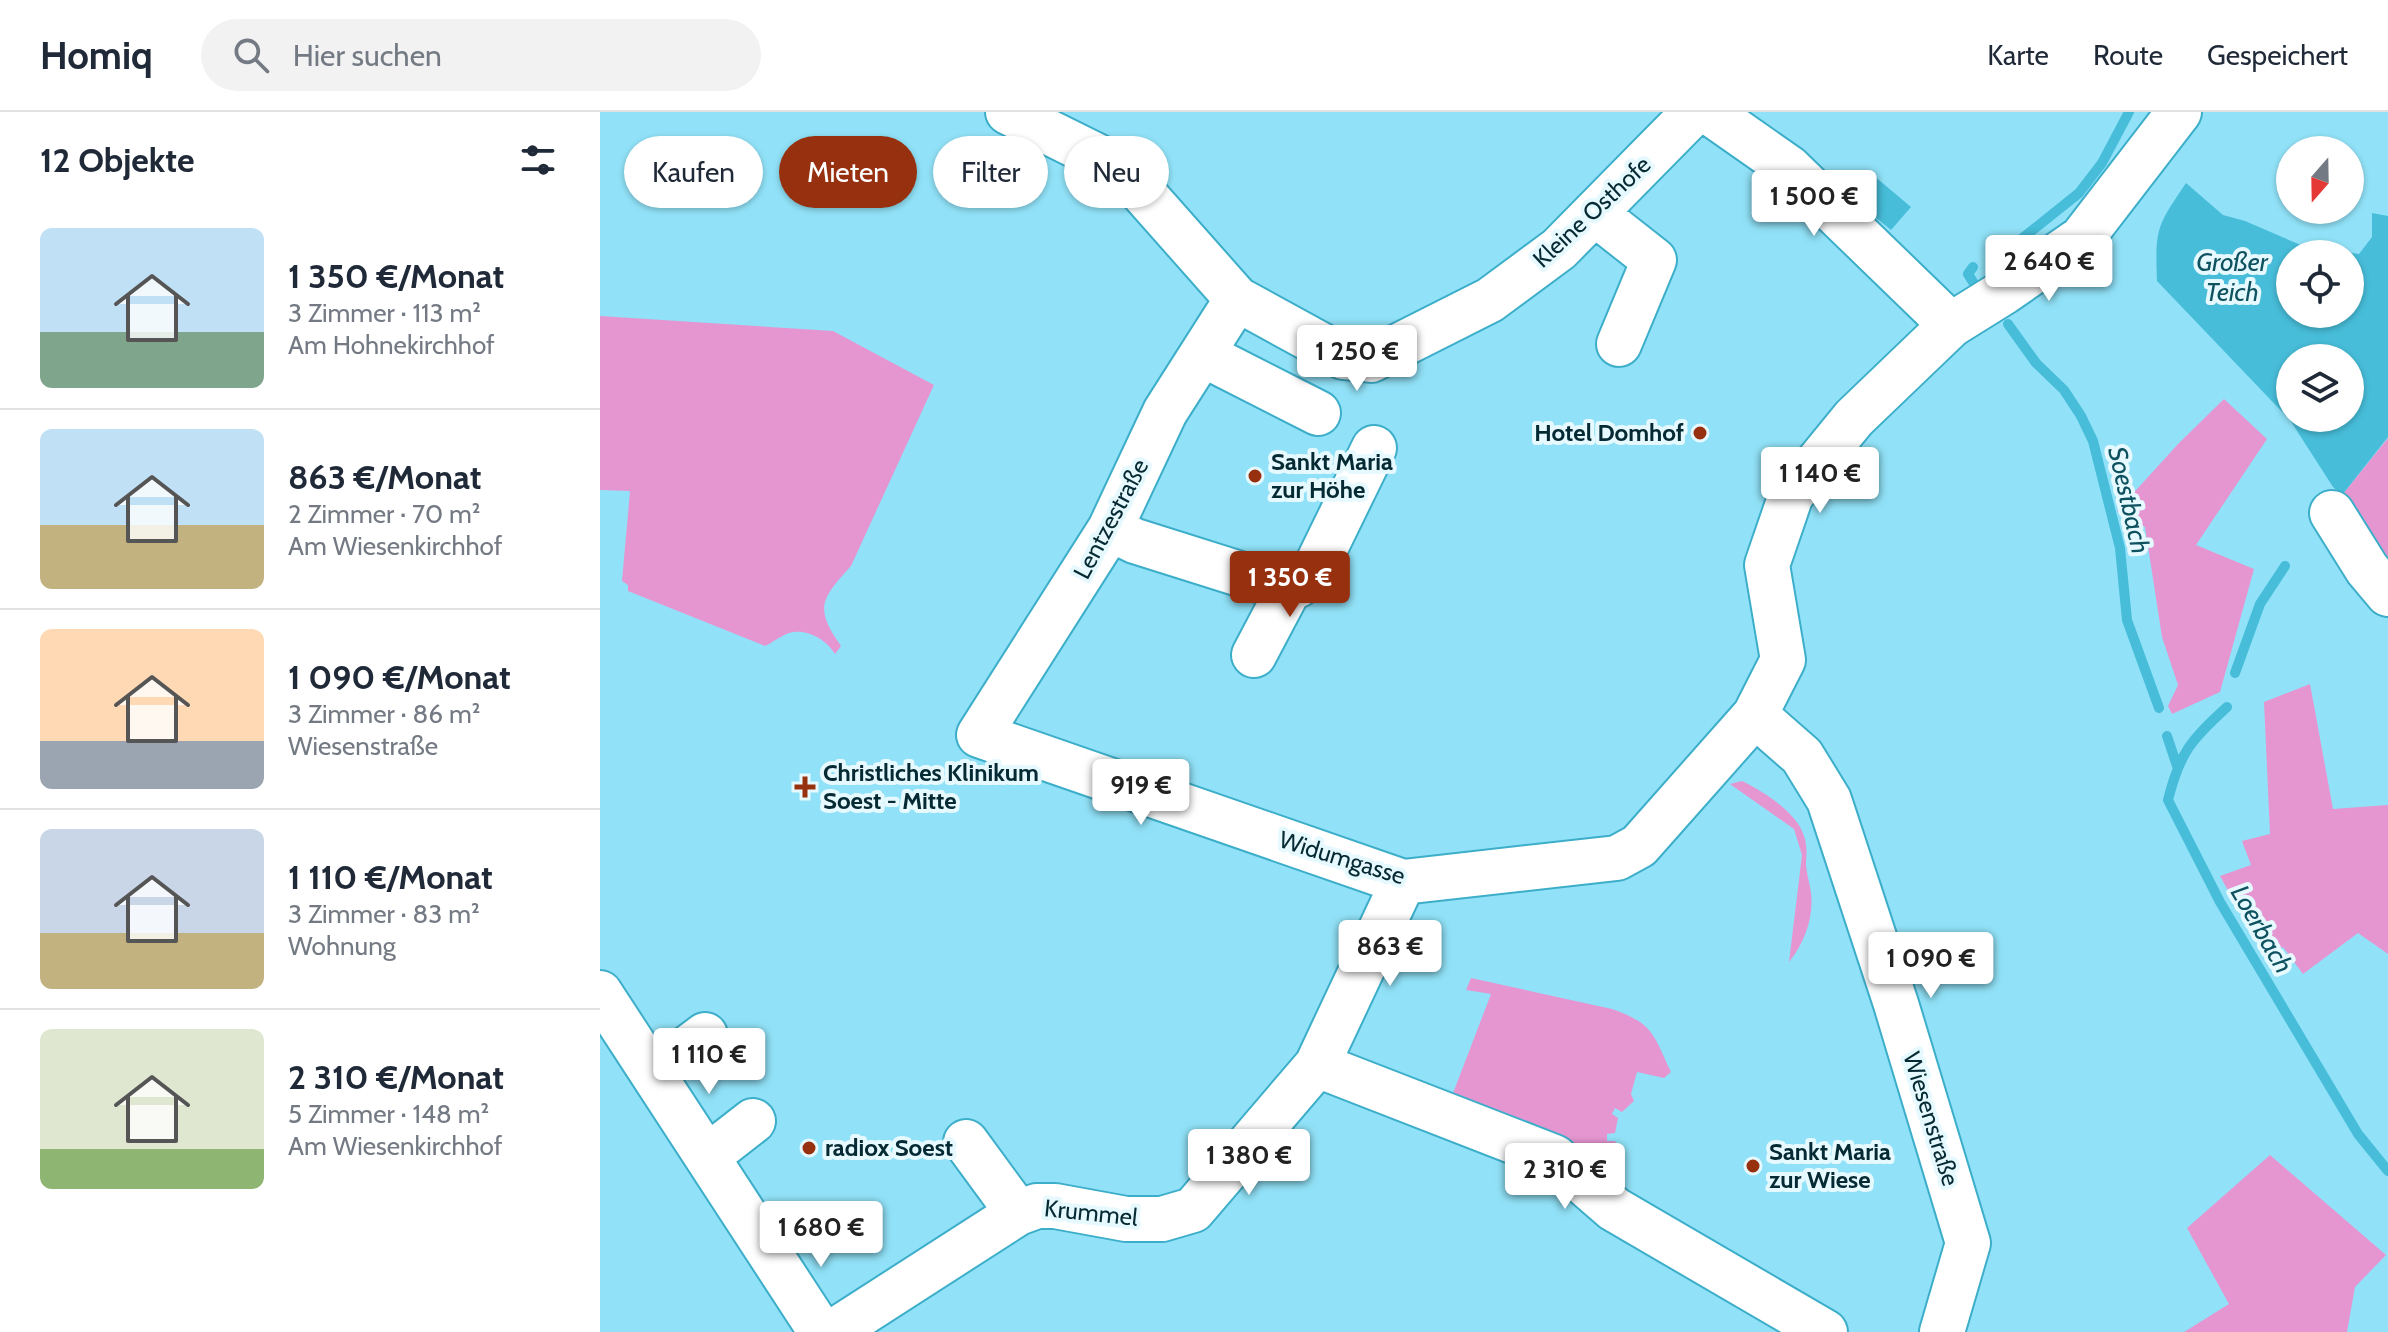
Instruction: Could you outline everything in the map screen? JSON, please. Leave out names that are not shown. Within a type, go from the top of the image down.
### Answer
[{"type":"street","name":"Kleine Osthofe","points":[[1008,112],[1121,168],[1237,299],[1343,357],[1371,360],[1490,300],[1559,249],[1694,112]]},
{"type":"street","points":[[1709,112],[1789,168],[1951,325]]},
{"type":"street","points":[[1755,715],[1783,660],[1767,565],[1791,495],[1854,418],[1951,325],[2082,238],[2179,112]]},
{"type":"street","points":[[1597,211],[1607,223],[1654,260],[1619,344]]},
{"type":"street","name":"Lentzestraße","points":[[979,735],[1110,529],[1165,412],[1237,299]]},
{"type":"street","points":[[1202,354],[1318,413]]},
{"type":"street","points":[[1110,529],[1135,541],[1278,586],[1298,585],[1312,575],[1374,448]]},
{"type":"street","points":[[2332,513],[2367,569],[2388,594]]},
{"type":"street","points":[[1254,655],[1291,585]]},
{"type":"street","name":"Widumgasse","points":[[979,735],[1403,882],[1617,858],[1639,846],[1755,715]]},
{"type":"street","name":"Wiesenstraße","points":[[1755,715],[1802,756],[1829,800],[1901,1019],[1968,1243],[1943,1332]]},
{"type":"street","name":"Krummel","points":[[833,1332],[1018,1213],[1037,1206],[1055,1206],[1126,1219],[1162,1219],[1193,1210],[1317,1065],[1403,882]]},
{"type":"street","points":[[600,993],[821,1332]]},
{"type":"street","points":[[653,1074],[705,1035]]},
{"type":"street","points":[[1317,1065],[1554,1157],[1614,1209],[1825,1332]]},
{"type":"street","points":[[708,1156],[753,1121]]},
{"type":"street","points":[[966,1142],[1018,1213]]},
{"type":"shaded area","points":[[600,316],[833,331],[934,385],[851,566],[833,587],[825,604],[827,622],[841,646],[835,654],[821,639],[802,632],[789,633],[765,646],[628,591],[628,585],[622,581],[630,491],[600,490]]},
{"type":"shaded area","points":[[2224,399],[2267,439],[2196,545],[2254,569],[2220,692],[2172,714],[2168,706],[2178,685],[2162,637],[2145,527],[2117,511]]},
{"type":"shaded area","points":[[2388,438],[2388,580],[2338,500]]},
{"type":"shaded area","points":[[2310,684],[2333,809],[2388,805],[2388,954],[2358,933],[2303,974],[2283,947],[2264,955],[2220,876],[2251,865],[2242,841],[2270,834],[2264,702]]},
{"type":"shaded area","points":[[1742,781],[1782,806],[1800,827],[1805,840],[1811,912],[1803,939],[1789,962],[1802,855],[1794,829],[1730,784]]},
{"type":"shaded area","points":[[1471,978],[1612,1009],[1636,1020],[1650,1032],[1671,1072],[1664,1078],[1637,1072],[1631,1094],[1634,1101],[1622,1112],[1615,1108],[1612,1114],[1618,1118],[1615,1133],[1607,1134],[1607,1141],[1615,1141],[1622,1155],[1616,1161],[1621,1166],[1618,1196],[1450,1101],[1491,994],[1466,990]]},
{"type":"shaded area","points":[[2270,1155],[2386,1255],[2355,1287],[2347,1332],[2184,1332],[2229,1304],[2187,1228]]},
{"type":"water","points":[[1867,170],[1911,207],[1891,230],[1846,193]]},
{"type":"water","name":"Großer Teich","points":[[2186,183],[2223,215],[2289,240],[2276,240],[2276,328],[2364,328],[2364,247],[2372,237],[2372,213],[2388,216],[2388,437],[2342,495],[2333,487],[2298,432],[2364,432],[2364,344],[2276,344],[2276,405],[2157,281],[2158,238],[2164,219]]},
{"type":"waterway","name":"Soestbach","points":[[1999,257],[2079,193],[2102,163],[2129,112]]},
{"type":"waterway","name":"Soestbach","points":[[1973,267],[1968,274],[1973,282]]},
{"type":"waterway","name":"Soestbach","points":[[2008,324],[2036,363],[2064,390],[2093,441],[2120,548],[2127,620],[2159,708]]},
{"type":"waterway","name":"Loerbach","points":[[2235,673],[2260,604],[2285,566]]},
{"type":"waterway","name":"Loerbach","points":[[2227,707],[2188,748],[2168,800],[2220,902],[2358,1134],[2388,1171]]},
{"type":"waterway","name":"Soestbach","points":[[2167,736],[2177,766]]},
{"type":"place","name":"Hotel Domhof","points":[[1700,433]]},
{"type":"place","name":"Sankt Maria zur Höhe","points":[[1255,476]]},
{"type":"place","name":"Christliches Klinikum Soest - Mitte","points":[[805,787]]},
{"type":"place","name":"radiox Soest","points":[[809,1148]]},
{"type":"place","name":"Sankt Maria zur Wiese","points":[[1753,1166]]}]
